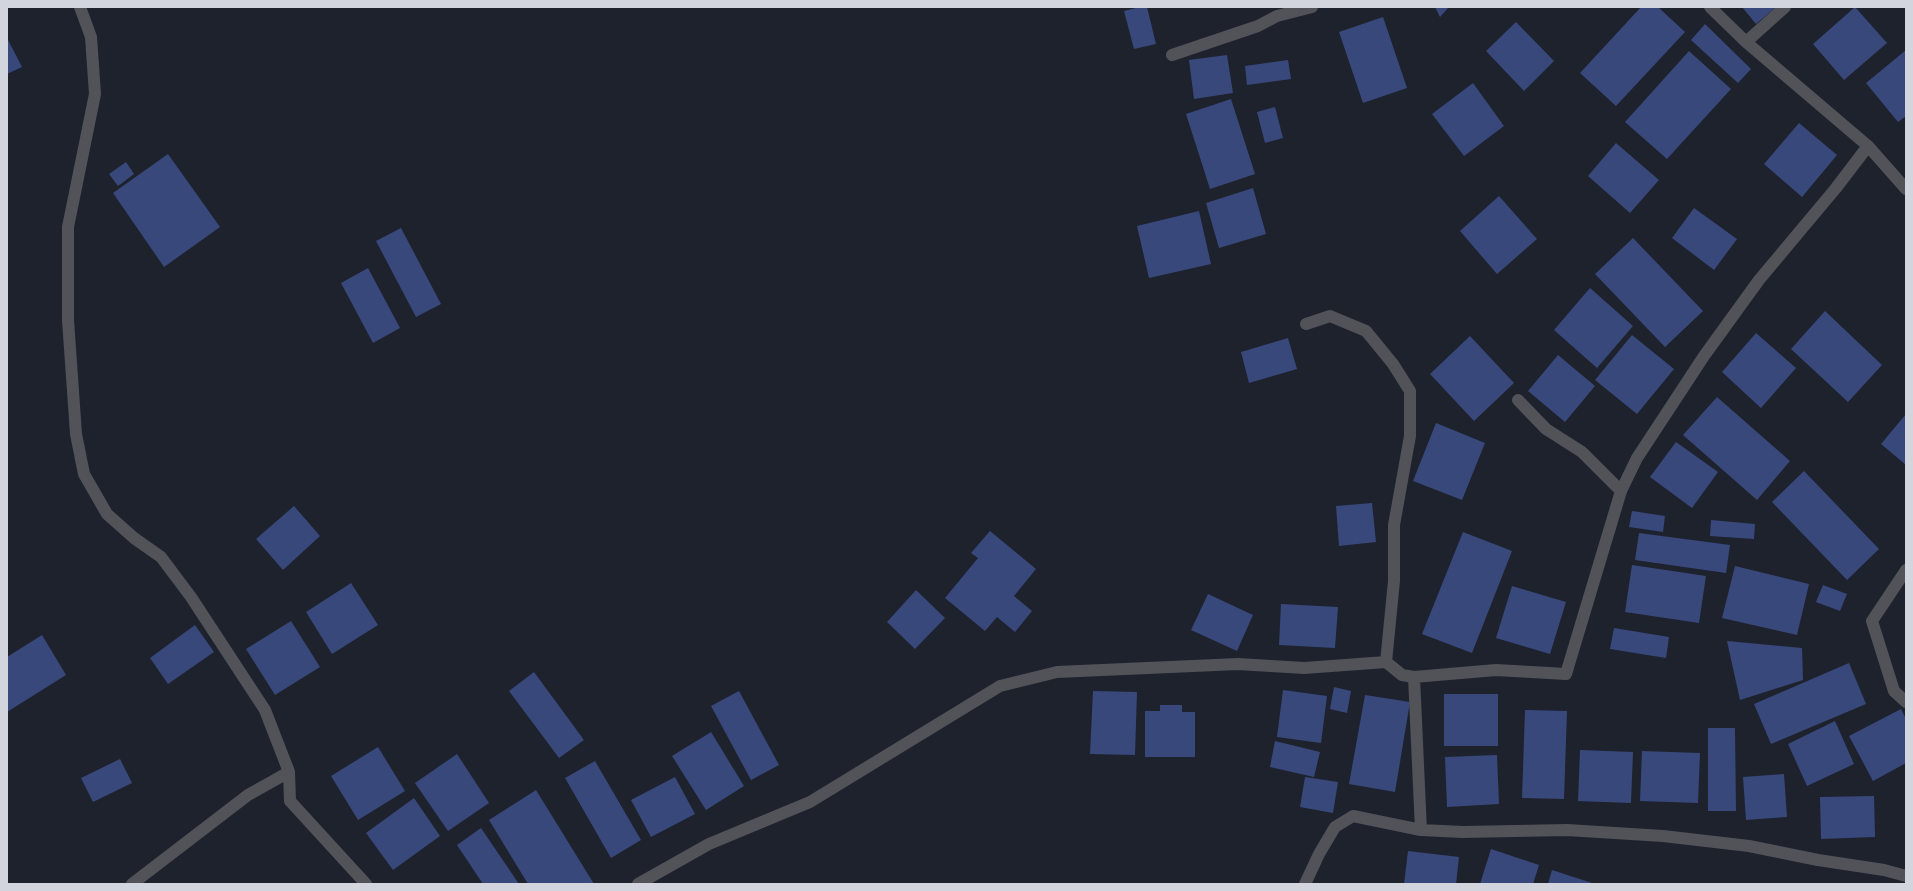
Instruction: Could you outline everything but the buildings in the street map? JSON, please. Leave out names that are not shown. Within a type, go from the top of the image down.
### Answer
[{"type":"street","points":[[80,7],[91,37],[95,94],[68,227],[69,327],[76,434],[84,474],[107,514],[134,538],[161,557],[190,596],[265,710],[289,772],[290,801],[366,884]]},
{"type":"street","points":[[1172,55],[1258,26],[1277,16],[1312,7]]},
{"type":"street","points":[[1710,7],[1746,42],[1868,146],[1906,189]]},
{"type":"street","points":[[1746,42],[1784,7]]},
{"type":"street","points":[[638,884],[709,844],[810,802],[1000,686],[1057,672],[1238,664],[1304,668],[1386,662],[1402,675],[1414,677],[1496,670],[1566,674],[1621,491],[1637,458],[1704,356],[1759,280],[1836,188],[1868,146]]},
{"type":"street","points":[[1306,324],[1330,316],[1366,331],[1393,364],[1410,391],[1410,436],[1394,525],[1394,581],[1386,662]]},
{"type":"street","points":[[1518,400],[1546,429],[1582,452],[1621,491]]},
{"type":"street","points":[[1906,570],[1872,621],[1894,691],[1906,702]]},
{"type":"street","points":[[1414,677],[1422,830]]},
{"type":"street","points":[[132,884],[248,795],[289,772]]},
{"type":"street","points":[[1305,884],[1316,860],[1335,827],[1354,816],[1422,830],[1464,832],[1567,830],[1663,836],[1749,846],[1818,860],[1884,870],[1906,876]]}]
